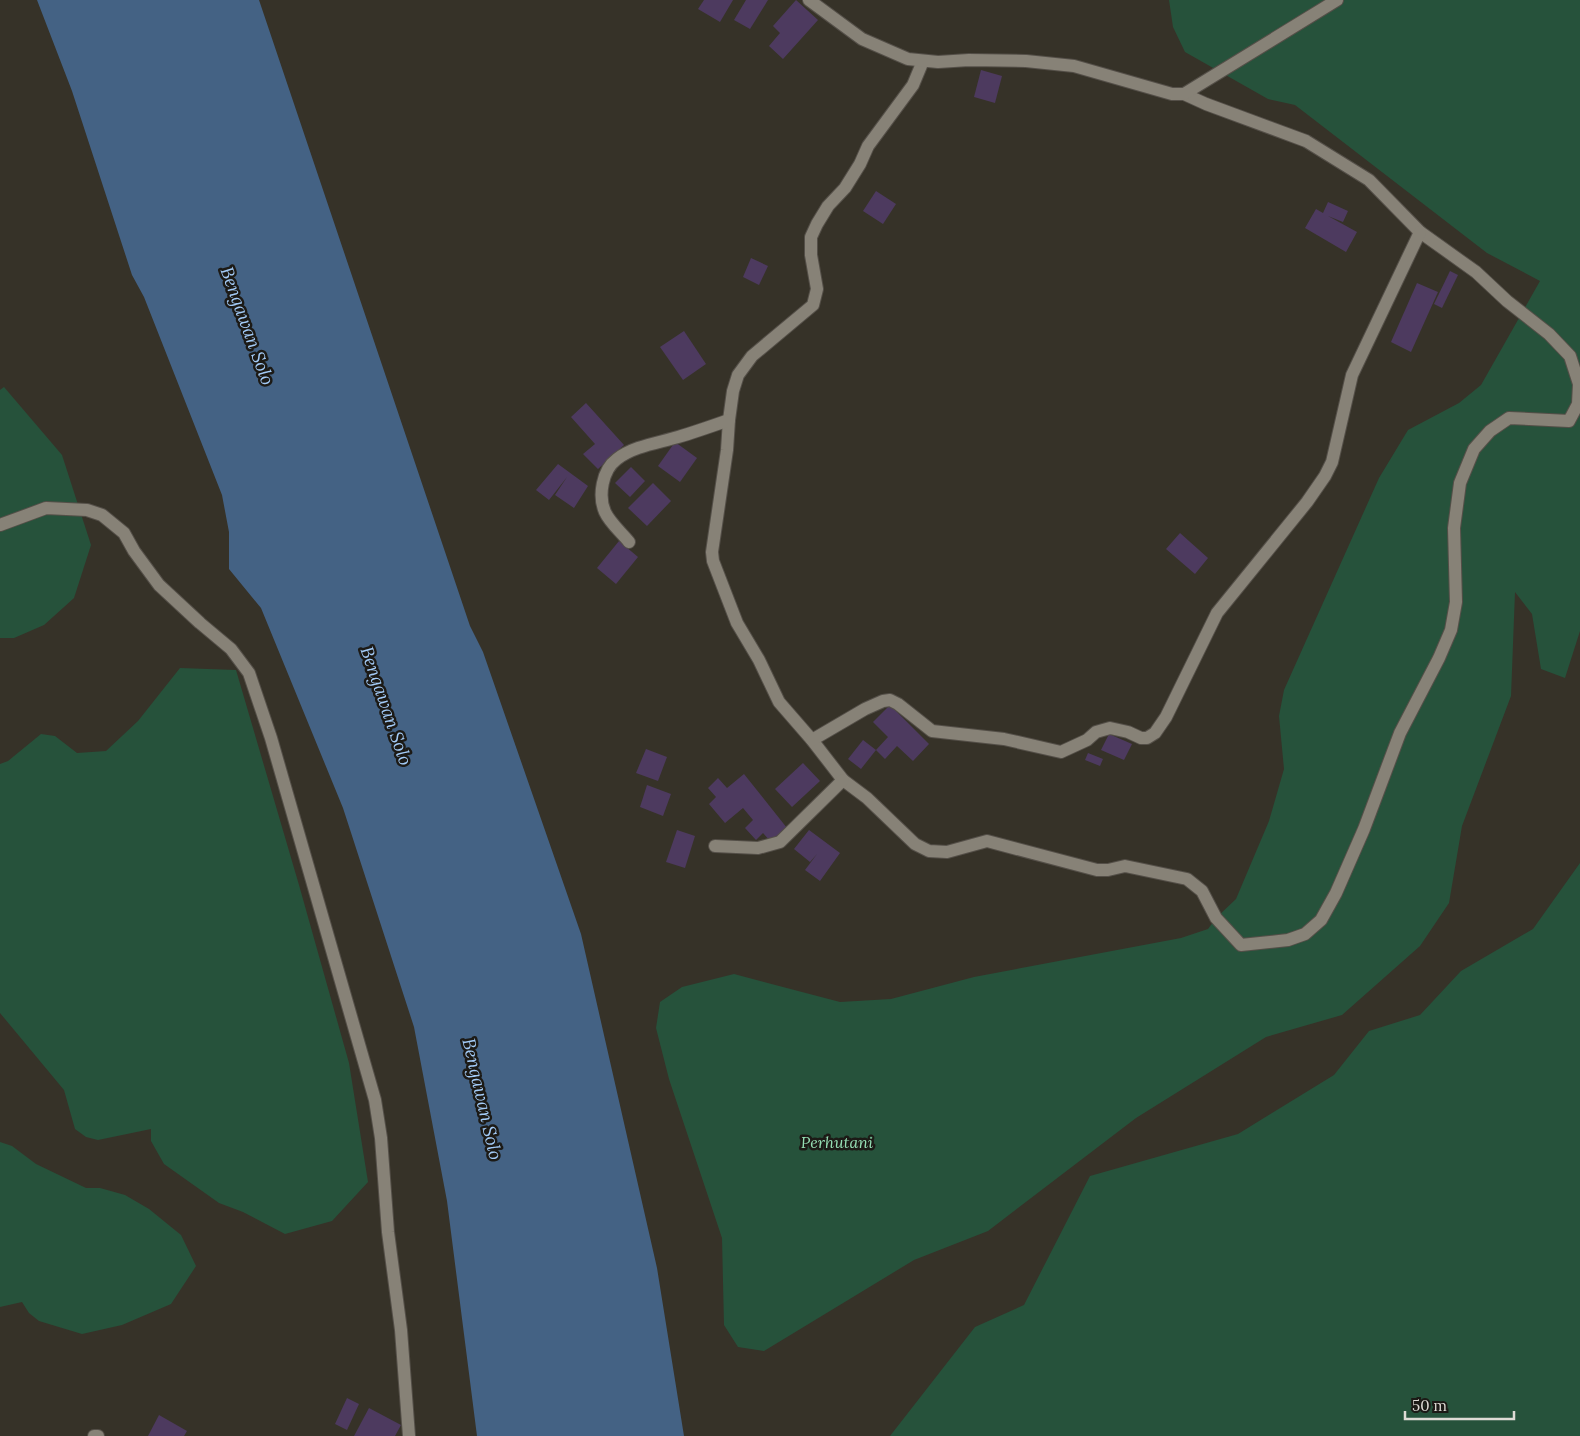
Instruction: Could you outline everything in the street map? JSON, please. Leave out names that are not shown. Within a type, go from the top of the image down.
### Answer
[{"type":"street","points":[[809,0],[862,39],[908,59],[923,61],[1026,61],[1074,66],[1172,94],[1184,94],[1306,141],[1369,180],[1420,232],[1476,272],[1507,301],[1549,334],[1570,356],[1579,384],[1578,404],[1569,421],[1509,418],[1490,431],[1474,449],[1460,484],[1454,528],[1456,602],[1451,630],[1439,658],[1400,733],[1350,861],[1321,920],[1305,934],[1288,940],[1241,945],[1216,918],[1202,891],[1187,879],[1125,866],[1108,870],[1097,870],[987,841],[947,852],[929,851],[915,844],[867,798],[843,780],[779,702],[759,660],[736,623],[713,562],[713,543],[727,450],[733,391],[738,375],[752,356],[814,305],[817,289],[811,255],[811,236],[828,206],[846,188],[868,146],[886,118],[913,85],[923,61]]},
{"type":"street","points":[[1184,94],[1337,0]]},
{"type":"street","points":[[812,740],[883,700],[890,700],[898,704],[932,731],[1004,739],[1061,752],[1087,740],[1096,732],[1110,728],[1128,732],[1141,738],[1147,738],[1155,733],[1166,718],[1217,613],[1307,502],[1325,476],[1332,462],[1352,375],[1420,232]]},
{"type":"street","points":[[629,542],[606,513],[602,495],[605,475],[611,465],[618,459],[644,446],[729,420]]},
{"type":"street","points":[[0,525],[46,508],[87,510],[102,515],[124,533],[134,551],[159,585],[200,624],[231,649],[248,673],[271,738],[375,1100],[381,1138],[388,1232],[401,1330],[409,1436]]},
{"type":"street","points":[[715,846],[758,848],[780,842],[843,780]]},
{"type":"green space","name":"Perhutani","points":[[1169,0],[1580,0],[1580,631],[1565,678],[1541,669],[1532,614],[1515,592],[1511,696],[1462,826],[1449,903],[1420,946],[1342,1015],[1266,1037],[1136,1118],[988,1231],[914,1260],[764,1351],[738,1347],[724,1325],[722,1238],[669,1079],[656,1028],[660,1002],[682,987],[734,974],[840,1002],[891,999],[974,977],[1181,938],[1208,929],[1216,918],[1236,899],[1269,821],[1284,769],[1279,716],[1284,690],[1379,478],[1408,430],[1459,403],[1481,385],[1540,281],[1487,253],[1295,105],[1268,99],[1185,52],[1173,27]]},
{"type":"green space","points":[[4,387],[62,455],[91,545],[74,598],[44,625],[14,638],[0,638],[0,390]]},
{"type":"green space","points":[[180,668],[236,670],[349,1063],[368,1182],[332,1221],[285,1234],[243,1212],[219,1203],[164,1164],[151,1141],[151,1129],[98,1140],[86,1137],[75,1129],[64,1090],[0,1013],[0,764],[8,761],[41,734],[55,736],[77,753],[106,751],[138,721]]},
{"type":"green space","points":[[1580,863],[1580,1436],[890,1436],[975,1327],[1024,1305],[1090,1176],[1238,1134],[1334,1075],[1369,1031],[1420,1015],[1461,971],[1533,929]]},
{"type":"green space","points":[[0,1142],[12,1146],[36,1164],[86,1188],[100,1188],[125,1195],[149,1209],[181,1235],[196,1266],[171,1304],[122,1325],[82,1334],[39,1321],[29,1313],[22,1302],[0,1307]]},
{"type":"water","name":"Bengawan Solo","points":[[37,0],[259,0],[470,626],[483,652],[581,934],[657,1268],[684,1436],[477,1436],[447,1201],[414,1027],[343,808],[261,608],[229,569],[229,532],[222,495],[144,297],[132,275],[72,91]]},
{"type":"building","points":[[704,0],[733,0],[720,22],[698,9]]},
{"type":"building","points":[[746,0],[768,0],[750,29],[734,20]]},
{"type":"building","points":[[796,0],[818,20],[783,59],[769,46],[780,33],[773,26]]},
{"type":"building","points":[[981,70],[1002,76],[995,103],[974,97]]},
{"type":"building","points":[[876,191],[896,204],[883,224],[863,211]]},
{"type":"building","points":[[1328,202],[1348,211],[1343,222],[1328,216],[1357,232],[1346,252],[1305,228],[1316,209],[1323,213]]},
{"type":"building","points":[[751,258],[768,266],[759,285],[743,277]]},
{"type":"building","points":[[1450,271],[1458,275],[1442,308],[1434,304]]},
{"type":"building","points":[[1417,283],[1438,292],[1411,352],[1391,342]]},
{"type":"building","points":[[684,331],[706,364],[683,380],[660,347]]},
{"type":"building","points":[[586,403],[624,445],[598,469],[583,454],[595,444],[571,417]]},
{"type":"building","points":[[675,442],[697,458],[680,482],[658,466]]},
{"type":"building","points":[[558,464],[588,486],[574,508],[555,495],[567,477],[549,500],[536,490]]},
{"type":"building","points":[[631,467],[645,481],[630,497],[615,483]]},
{"type":"building","points":[[653,483],[671,501],[647,526],[628,508]]},
{"type":"building","points":[[1180,533],[1208,558],[1195,574],[1166,549]]},
{"type":"building","points":[[619,541],[638,557],[616,584],[597,568]]},
{"type":"building","points":[[890,705],[929,744],[913,761],[897,746],[885,759],[876,750],[888,737],[873,722]]},
{"type":"building","points":[[1109,734],[1132,744],[1124,760],[1101,750]]},
{"type":"building","points":[[863,740],[876,750],[861,769],[848,759]]},
{"type":"building","points":[[646,749],[667,757],[658,781],[636,773]]},
{"type":"building","points":[[1088,753],[1103,759],[1100,766],[1085,760]]},
{"type":"building","points":[[803,763],[820,781],[792,807],[775,789]]},
{"type":"building","points":[[744,774],[787,828],[770,841],[763,833],[756,840],[745,828],[753,820],[743,808],[725,823],[709,804],[716,797],[708,788],[718,778],[727,788]]},
{"type":"building","points":[[647,785],[671,794],[663,816],[640,807]]},
{"type":"building","points":[[677,830],[695,836],[685,868],[666,862]]},
{"type":"building","points":[[809,830],[840,853],[820,881],[805,870],[817,854],[810,862],[794,849]]},
{"type":"building","points":[[347,1398],[359,1404],[347,1430],[335,1424]]},
{"type":"building","points":[[369,1408],[401,1425],[395,1436],[354,1436]]},
{"type":"building","points":[[159,1415],[187,1431],[184,1436],[148,1436]]}]
